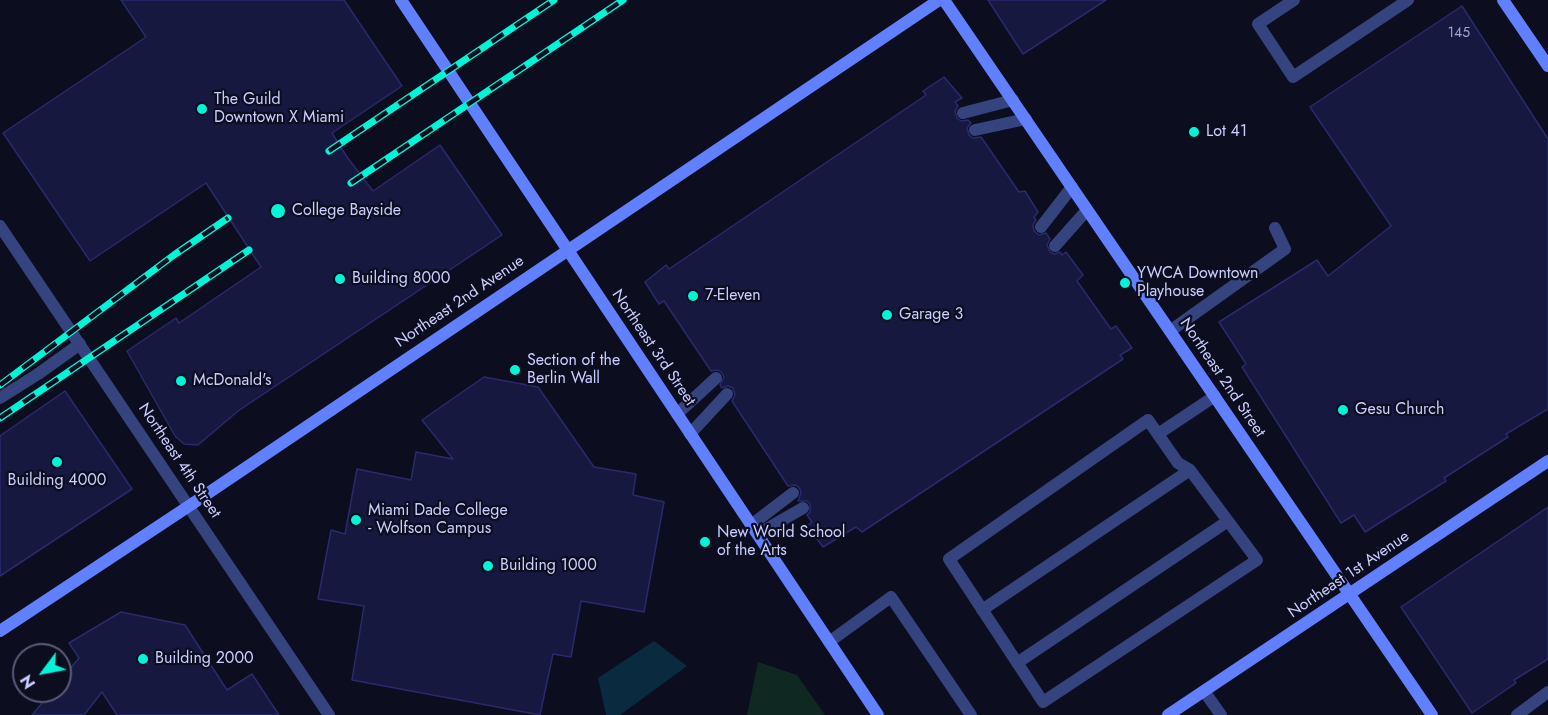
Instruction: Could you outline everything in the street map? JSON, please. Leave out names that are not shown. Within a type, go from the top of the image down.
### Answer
[{"type":"street","name":"Northeast 3rd Street","points":[[401,0],[878,715]]},
{"type":"street","name":"Northeast 2nd Avenue","points":[[0,631],[939,0]]},
{"type":"street","name":"Northeast 2nd Street","points":[[944,0],[1432,715]]},
{"type":"street","points":[[1294,0],[1258,24],[1293,77],[1408,0]]},
{"type":"street","points":[[1503,0],[1548,66]]},
{"type":"street","points":[[963,113],[1013,100]]},
{"type":"street","points":[[975,130],[1026,119]]},
{"type":"street","points":[[1041,227],[1072,187]]},
{"type":"street","points":[[1055,246],[1087,210]]},
{"type":"street","name":"Northeast 4th Street","points":[[0,226],[329,715]]},
{"type":"street","points":[[1170,331],[1285,249],[1275,228]]},
{"type":"street","points":[[0,398],[80,344]]},
{"type":"street","points":[[677,414],[716,378]]},
{"type":"street","points":[[690,434],[727,394]]},
{"type":"street","points":[[1158,434],[1215,396]]},
{"type":"street","points":[[1148,420],[1158,434],[1178,463],[1190,470],[1257,560],[1043,702],[949,559],[1148,420]]},
{"type":"street","name":"Northeast 1st Avenue","points":[[1168,715],[1548,461]]},
{"type":"street","points":[[982,610],[1190,470]]},
{"type":"street","points":[[754,530],[793,493]]},
{"type":"street","points":[[754,530],[803,508]]},
{"type":"street","points":[[1017,663],[1228,521]]},
{"type":"street","points":[[829,642],[891,597],[970,715]]},
{"type":"street","points":[[1204,691],[1221,715]]},
{"type":"street","points":[[1517,715],[1548,692]]},
{"type":"green space","points":[[758,662],[797,675],[825,715],[747,715]]},
{"type":"water","points":[[654,641],[687,666],[620,715],[606,715],[598,678]]},
{"type":"building","points":[[121,0],[344,0],[402,86],[332,133],[347,157],[373,191],[440,145],[502,235],[238,411],[198,445],[184,444],[175,436],[127,351],[176,318],[179,323],[261,267],[206,183],[90,261],[3,133],[146,37]]},
{"type":"building","points":[[988,0],[1106,0],[1023,54]]},
{"type":"building","points":[[1462,6],[1548,139],[1548,409],[1506,434],[1508,437],[1444,478],[1446,481],[1365,532],[1354,515],[1341,523],[1242,367],[1246,364],[1219,322],[1317,260],[1328,276],[1391,226],[1310,107]]},
{"type":"building","name":"Garage 3","points":[[944,77],[962,98],[955,102],[958,106],[955,111],[957,118],[961,121],[968,120],[971,123],[967,128],[969,135],[973,138],[981,137],[1019,192],[1025,191],[1038,212],[1034,217],[1036,220],[1033,225],[1034,231],[1039,235],[1046,233],[1050,239],[1047,245],[1050,252],[1054,254],[1060,252],[1062,255],[1066,252],[1083,275],[1077,281],[1111,329],[1116,326],[1132,348],[1120,355],[1123,359],[862,532],[856,527],[823,547],[807,526],[812,522],[807,515],[810,512],[810,504],[807,501],[798,501],[801,493],[796,485],[788,486],[732,401],[735,395],[733,388],[728,386],[722,388],[720,385],[724,377],[722,373],[718,370],[711,371],[664,301],[659,304],[645,282],[666,265],[669,269],[926,95],[923,91]]},
{"type":"building","name":"Building 1000","points":[[484,377],[538,387],[594,467],[636,474],[633,495],[664,502],[644,612],[581,601],[571,657],[553,654],[540,715],[352,680],[364,606],[318,599],[331,530],[345,534],[357,469],[411,480],[416,452],[453,459],[422,420]]},
{"type":"building","name":"Building 4000","points":[[65,391],[132,489],[0,576],[0,436]]},
{"type":"building","points":[[1548,507],[1548,659],[1514,680],[1516,683],[1472,713],[1401,607]]},
{"type":"building","name":"Building 2000","points":[[121,612],[185,625],[227,690],[252,674],[279,715],[117,715],[102,692],[84,715],[32,715],[42,703],[72,703],[72,666],[79,658],[72,648],[72,643],[69,643]]},
{"type":"railway","points":[[329,151],[554,0]]},
{"type":"railway","points":[[351,183],[623,0]]},
{"type":"railway","points":[[0,385],[174,255],[228,218]]},
{"type":"railway","points":[[0,418],[249,250]]},
{"type":"place","name":"The Guild Downtown X Miami","points":[[202,109]]},
{"type":"place","name":"Lot 41","points":[[1194,132]]},
{"type":"place","name":"College Bayside","points":[[278,211]]},
{"type":"place","name":"Building 8000","points":[[340,279]]},
{"type":"place","name":"YWCA Downtown Playhouse","points":[[1125,283]]},
{"type":"place","name":"7-Eleven","points":[[693,296]]},
{"type":"place","name":"Garage 3","points":[[887,315]]},
{"type":"place","name":"Section of the Berlin Wall","points":[[515,370]]},
{"type":"place","name":"McDonald's","points":[[181,381]]},
{"type":"place","name":"Gesu Church","points":[[1343,410]]},
{"type":"place","name":"Building 4000","points":[[57,462]]},
{"type":"place","name":"Miami Dade College - Wolfson Campus","points":[[356,520]]},
{"type":"place","name":"New World School of the Arts","points":[[705,542]]},
{"type":"place","name":"Building 1000","points":[[488,566]]},
{"type":"place","name":"Building 2000","points":[[143,659]]}]
